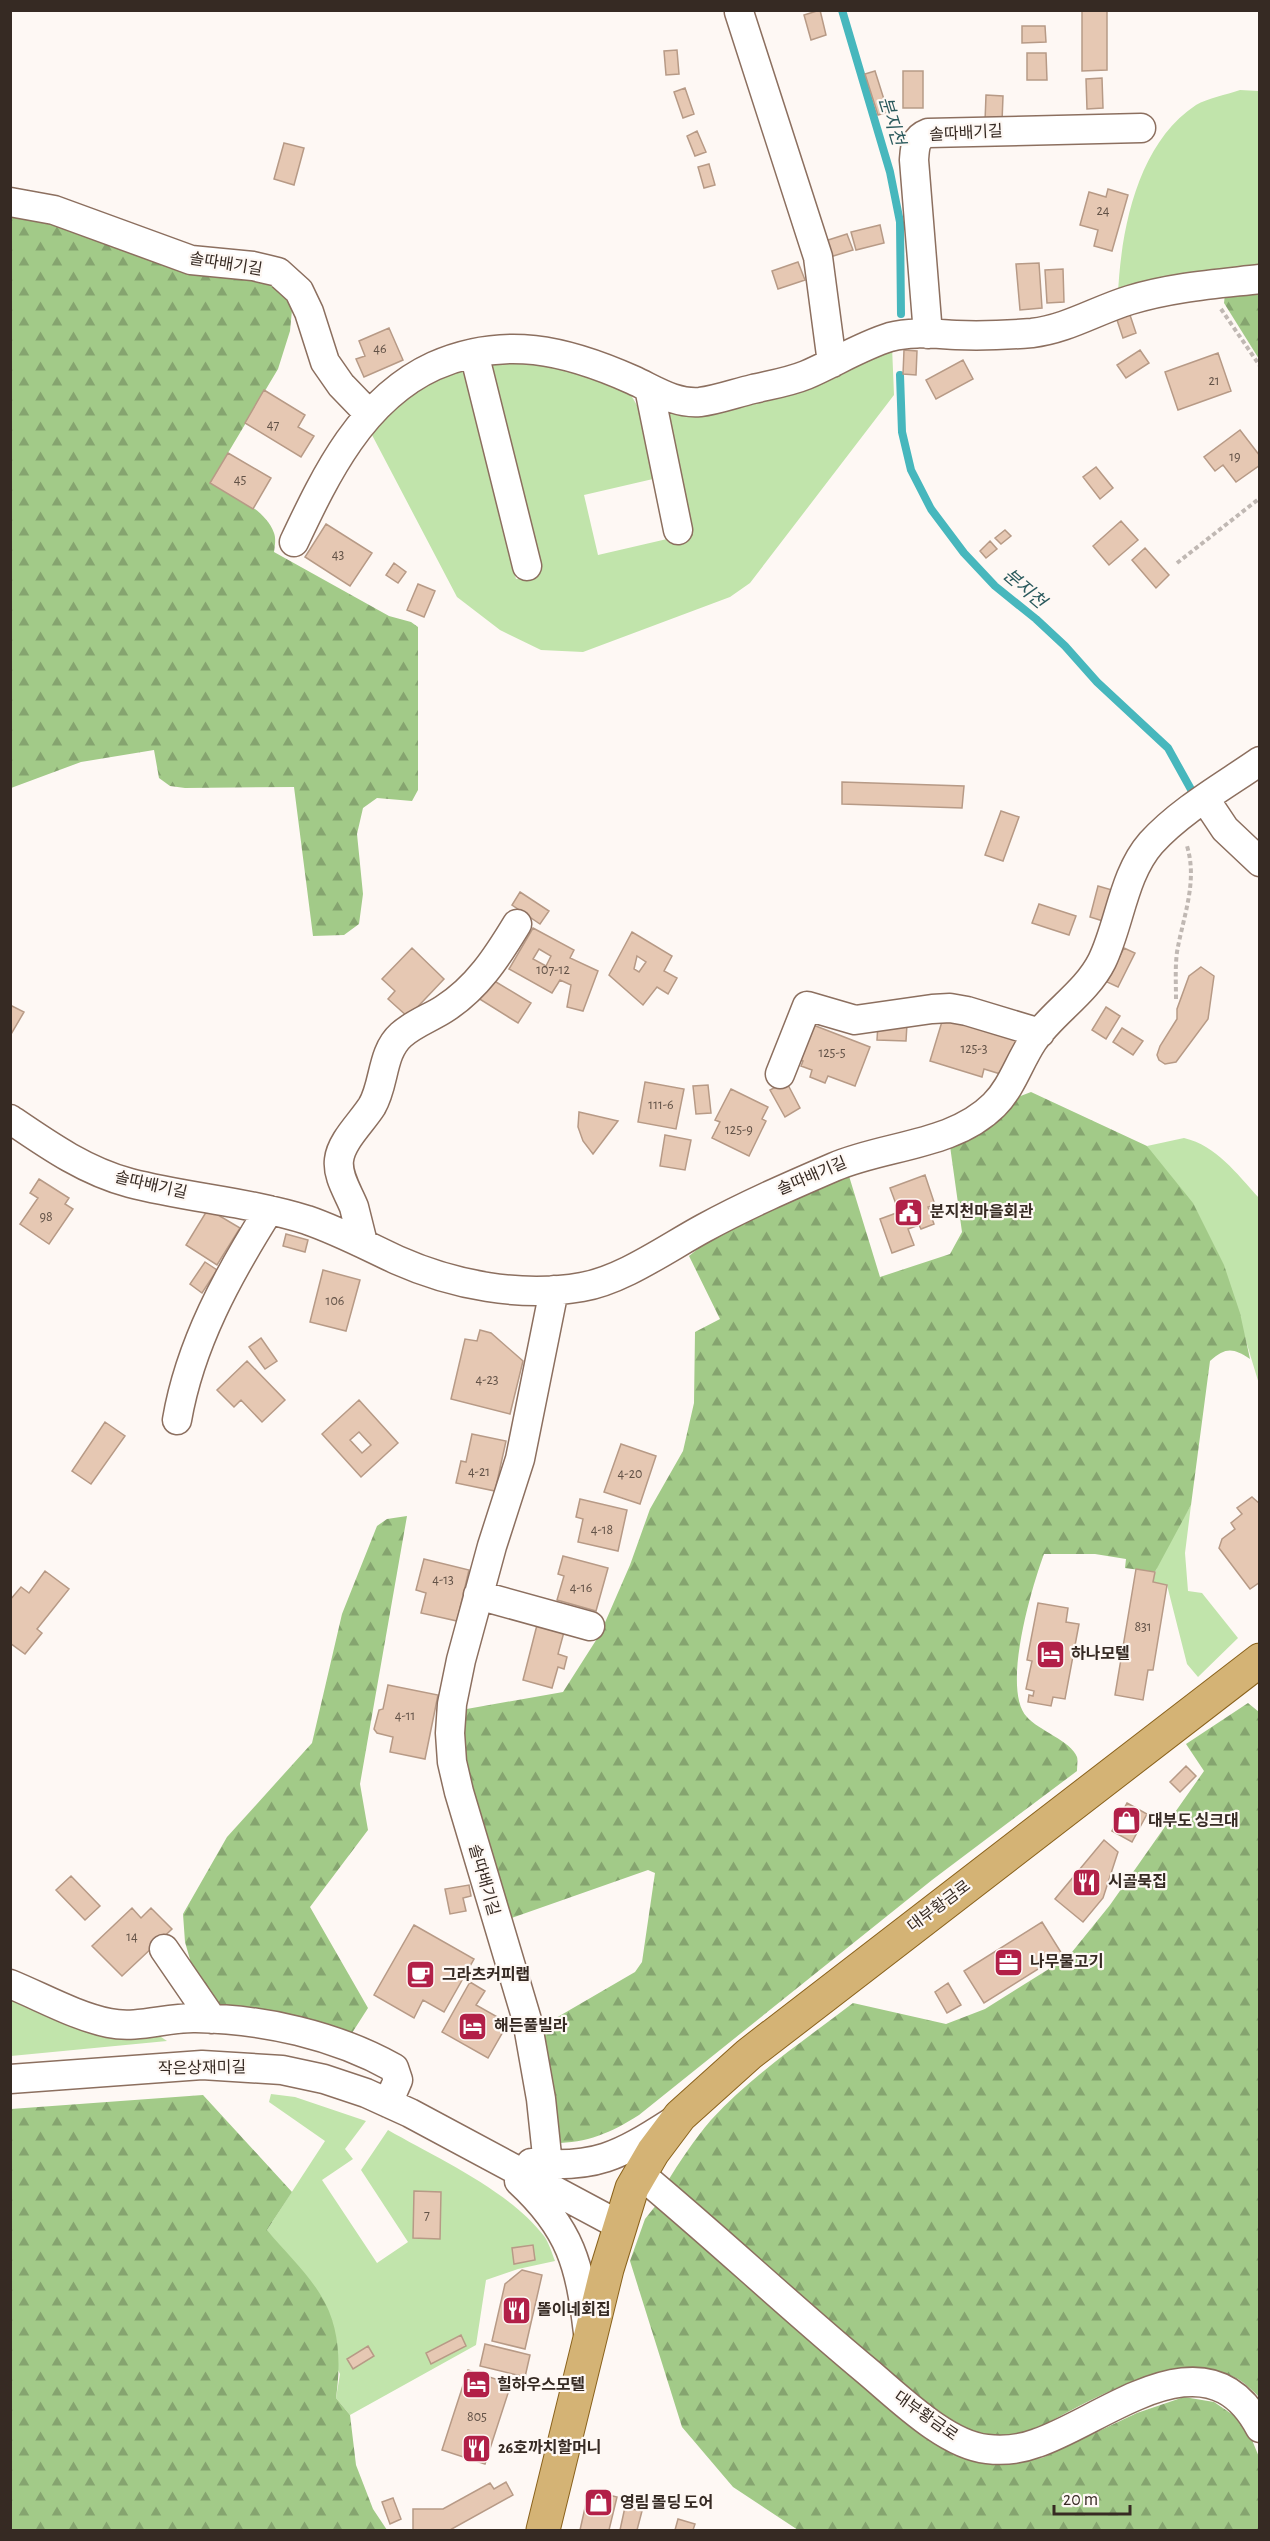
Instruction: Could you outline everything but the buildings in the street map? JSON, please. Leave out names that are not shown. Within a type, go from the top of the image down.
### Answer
[{"type":"main road","name":"대부황금로","points":[[543,2530],[619,2225],[640,2174],[680,2116],[749,2054],[1260,1660]]},
{"type":"street","points":[[739,12],[818,257],[832,363]]},
{"type":"street","name":"솔따배기길","points":[[928,334],[914,160],[915,146],[920,136],[928,133],[1141,128]]},
{"type":"street","name":"솔따배기길","points":[[10,202],[54,210],[191,260],[278,272],[299,291],[309,312],[326,362],[341,385],[369,414]]},
{"type":"street","points":[[294,542],[334,463],[369,414],[387,396],[432,367],[474,353],[511,348],[541,350],[588,363],[684,402],[702,402],[802,377],[888,338],[907,333],[1033,333],[1077,321],[1128,300],[1156,293],[1260,279]]},
{"type":"street","points":[[474,353],[527,566]]},
{"type":"street","points":[[649,388],[678,530]]},
{"type":"street","name":"솔따배기길","points":[[10,1119],[77,1162],[120,1180],[269,1210],[306,1220],[435,1274],[471,1284],[503,1289],[554,1290],[584,1287],[615,1276],[764,1197],[855,1158],[933,1139],[966,1126],[990,1109],[1003,1095],[1040,1033],[1091,978],[1102,961],[1140,858],[1150,844],[1176,821],[1260,761]]},
{"type":"street","points":[[1205,800],[1225,829],[1260,862]]},
{"type":"street","points":[[363,1243],[354,1208],[339,1171],[339,1158],[373,1105],[381,1086],[390,1048],[400,1035],[444,1009],[471,989],[495,960],[517,924]]},
{"type":"street","points":[[780,1074],[807,1006],[855,1020],[950,1008],[1040,1033]]},
{"type":"street","points":[[177,1420],[182,1390],[192,1356],[227,1283],[269,1210]]},
{"type":"street","name":"솔따배기길","points":[[548,2165],[541,2099],[527,2020],[495,1917],[452,1762],[450,1733],[452,1704],[478,1595],[501,1514],[520,1460],[554,1290]]},
{"type":"street","points":[[478,1595],[590,1626]]},
{"type":"street","points":[[164,1949],[213,2019]]},
{"type":"street","points":[[10,1984],[109,2023],[134,2025],[194,2018],[213,2019],[250,2022],[333,2040],[371,2055],[394,2068],[398,2080],[388,2103]]},
{"type":"street","points":[[302,2074],[312,2036]]},
{"type":"street","name":"작은상재미길","points":[[10,2079],[202,2065],[260,2068],[302,2074],[344,2085],[388,2103],[619,2225]]},
{"type":"street","points":[[496,2159],[548,2165],[586,2163],[610,2157],[680,2116]]},
{"type":"street","points":[[496,2159],[542,2202],[560,2226],[570,2245],[582,2284],[589,2340]]},
{"type":"street","name":"대부황금로","points":[[640,2174],[906,2403],[940,2429],[965,2442],[985,2449],[1010,2450],[1037,2443],[1136,2395],[1165,2385],[1187,2382],[1208,2383],[1226,2391],[1241,2403],[1260,2428]]},
{"type":"path","points":[[1206,285],[1260,366]]},
{"type":"path","points":[[1177,563],[1260,498]]},
{"type":"path","points":[[1176,821],[1188,849],[1192,867],[1191,891],[1177,955],[1176,999]]},
{"type":"green space","points":[[1240,90],[1259,91],[1259,272],[1118,294],[1123,242],[1136,189],[1160,141],[1176,121],[1196,105]]},
{"type":"green space","points":[[11,207],[243,272],[285,291],[292,310],[290,331],[278,369],[210,483],[246,503],[263,516],[275,535],[274,552],[389,616],[411,622],[418,627],[418,790],[412,801],[377,798],[363,808],[357,834],[363,894],[359,924],[344,935],[313,936],[294,787],[185,788],[170,786],[159,778],[154,750],[81,762],[11,788]]},
{"type":"green space","points":[[1259,286],[1259,359],[1224,303],[1225,294]]},
{"type":"green space","points":[[892,346],[894,395],[750,583],[730,597],[583,652],[541,650],[500,630],[457,597],[372,435],[391,407],[455,367],[468,374],[516,579],[540,573],[491,365],[497,358],[529,356],[628,390],[638,407],[653,479],[584,495],[598,555],[693,533],[668,420],[670,413]]},
{"type":"green space","points":[[1031,1092],[1147,1146],[1193,1203],[1224,1265],[1240,1313],[1250,1359],[1234,1351],[1225,1351],[1210,1361],[1191,1505],[1155,1572],[1125,1568],[1126,1559],[1095,1554],[1044,1554],[1021,1637],[1017,1685],[1020,1704],[1027,1717],[1074,1751],[1077,1758],[1077,1771],[932,1880],[639,2115],[598,2136],[566,2143],[554,2143],[537,2029],[635,1972],[642,1962],[655,1873],[648,1870],[503,1921],[460,1776],[461,1710],[563,1692],[600,1634],[630,1565],[650,1509],[683,1451],[694,1403],[695,1332],[720,1319],[689,1256],[726,1230],[765,1209],[849,1176],[880,1277],[950,1254],[962,1232],[950,1146],[1015,1098]]},
{"type":"green space","points":[[1184,1138],[1216,1154],[1259,1198],[1259,1384],[1223,1265],[1147,1146]]},
{"type":"green space","points":[[1191,1505],[1185,1553],[1188,1591],[1202,1593],[1238,1638],[1198,1677],[1187,1664],[1167,1585],[1153,1582],[1164,1552]]},
{"type":"green space","points":[[407,1516],[360,1784],[368,1830],[310,1907],[368,2008],[352,2033],[222,2011],[193,1970],[185,1942],[183,1914],[227,1837],[312,1743],[342,1614],[377,1526],[387,1519]]},
{"type":"green space","points":[[1248,1703],[1259,1712],[1259,2397],[1238,2379],[1218,2371],[1196,2369],[1173,2371],[1150,2376],[1105,2393],[1024,2433],[997,2437],[978,2433],[961,2426],[928,2406],[666,2184],[699,2135],[727,2104],[779,2058],[853,2003],[946,2024],[985,2009],[1068,1957],[1110,1905],[1204,1771],[1186,1744]]},
{"type":"green space","points":[[10,1991],[155,2033],[167,2041],[11,2056]]},
{"type":"green space","points":[[271,2094],[295,2097],[366,2121],[345,2149],[353,2159],[322,2180],[377,2263],[408,2242],[361,2170],[388,2130],[472,2177],[512,2204],[544,2236],[555,2261],[518,2269],[486,2280],[476,2345],[350,2415],[336,2398],[340,2374],[267,2230],[325,2141],[269,2102]]},
{"type":"green space","points":[[203,2095],[292,2192],[267,2230],[302,2269],[327,2306],[332,2318],[338,2358],[336,2398],[350,2415],[356,2465],[373,2509],[387,2530],[11,2530],[11,2109]]},
{"type":"green space","points":[[657,2204],[998,2462],[1042,2458],[1137,2413],[1184,2397],[1214,2402],[1245,2423],[1259,2457],[1259,2530],[798,2530],[733,2487],[682,2427],[630,2261],[645,2219]]},
{"type":"waterway","name":"분지천","points":[[842,10],[890,172],[900,222],[901,314]]},
{"type":"waterway","name":"분지천","points":[[900,375],[902,432],[911,470],[931,509],[964,553],[995,586],[1065,646],[1097,682],[1168,748],[1193,793]]},
{"type":"place","name":"분지천마을회관","points":[[909,1212]]},
{"type":"place","name":"하나모텔","points":[[1050,1654]]},
{"type":"place","name":"대부도 싱크대","points":[[1127,1821]]},
{"type":"place","name":"시골묵집","points":[[1087,1882]]},
{"type":"place","name":"나무물고기","points":[[1009,1962]]},
{"type":"place","name":"그라츠커피랩","points":[[421,1975]]},
{"type":"place","name":"해든풀빌라","points":[[473,2026]]},
{"type":"place","name":"똘이네회집","points":[[516,2310]]},
{"type":"place","name":"힐하우스모텔","points":[[476,2385]]},
{"type":"place","name":"26호까치할머니","points":[[477,2448]]},
{"type":"place","name":"영림 몰딩 도어","points":[[599,2503]]}]
